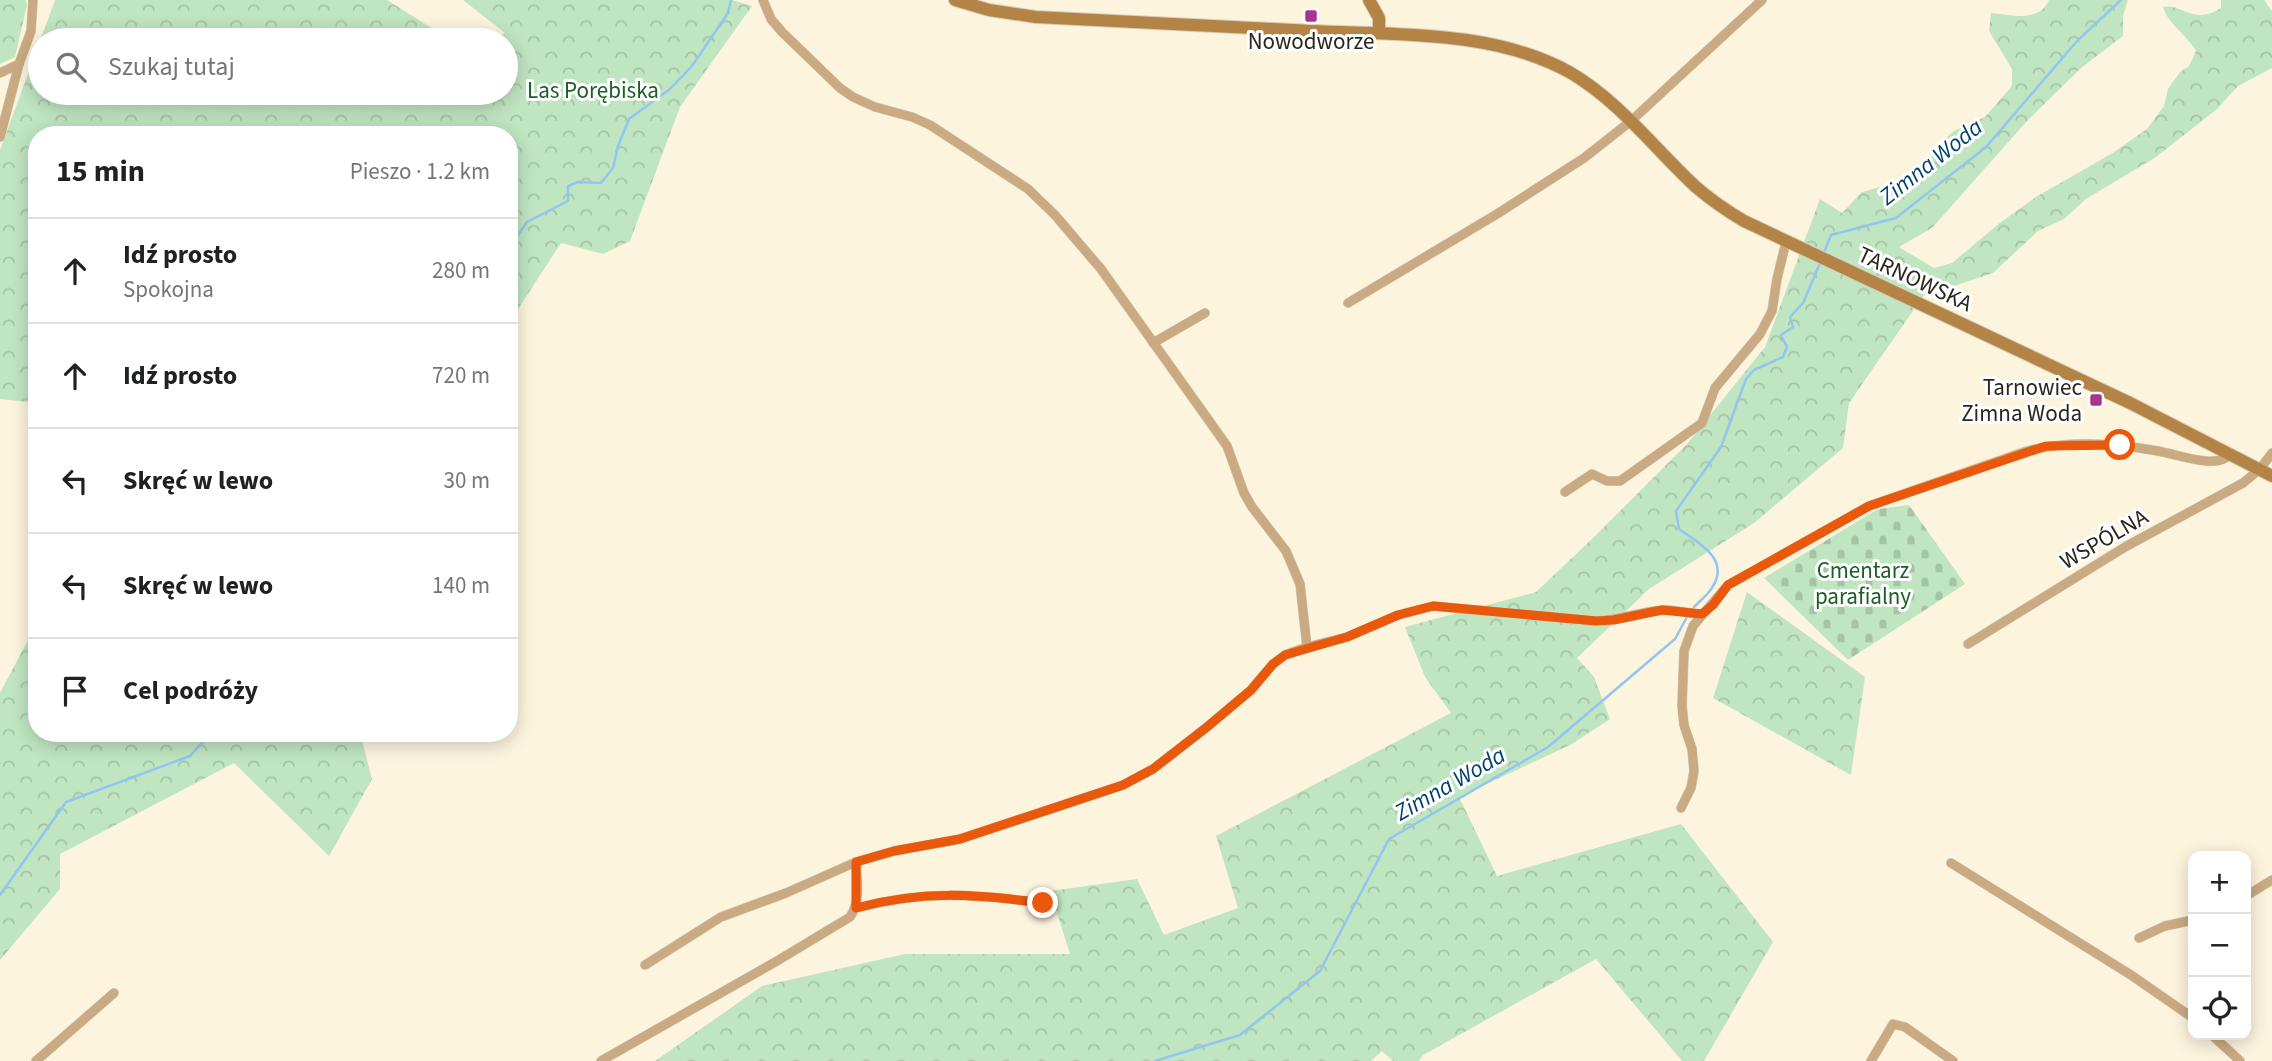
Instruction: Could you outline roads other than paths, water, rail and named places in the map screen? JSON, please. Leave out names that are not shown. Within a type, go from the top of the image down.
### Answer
[{"type":"main road","name":"TARNOWSKA","points":[[955,0],[989,10],[1036,17],[1379,33],[1478,42],[1536,57],[1572,74],[1594,89],[1713,201],[1744,221],[2101,389],[2272,476]]},
{"type":"main road","points":[[1369,0],[1379,18],[1379,33]]},
{"type":"street","points":[[31,28],[33,0]]},
{"type":"street","points":[[763,0],[771,19],[829,79],[853,97],[930,125],[1028,189],[1055,215],[1101,269],[1227,446],[1244,493],[1286,551],[1300,584],[1307,647]]},
{"type":"street","points":[[1348,303],[1497,215],[1574,165],[1630,121],[1762,0]]},
{"type":"street","points":[[0,137],[28,39]]},
{"type":"street","points":[[0,73],[19,64]]},
{"type":"street","points":[[1565,492],[1591,474],[1607,481],[1620,481],[1702,423],[1716,388],[1760,334],[1772,311],[1786,243]]},
{"type":"street","points":[[1153,343],[1205,313]]},
{"type":"street","points":[[1681,808],[1691,788],[1694,771],[1682,706],[1682,666],[1688,637],[1702,614],[1713,605],[1728,585],[1869,506],[2046,446],[2120,445],[2206,461],[2220,461],[2231,454]]},
{"type":"street","points":[[2260,469],[2272,453]]},
{"type":"street","name":"WSPÓLNA","points":[[1968,644],[2125,547],[2243,483],[2260,469]]},
{"type":"street","points":[[645,965],[721,917],[786,893],[856,862],[894,851],[960,839],[1123,785],[1153,769],[1207,727],[1251,690],[1273,664],[1285,655],[1347,637],[1398,615],[1433,606],[1596,621],[1662,610],[1702,614]]},
{"type":"street","points":[[601,1061],[850,917],[856,908],[856,862]]},
{"type":"street","points":[[1951,863],[2131,975],[2188,1015]]},
{"type":"street","points":[[2251,893],[2272,880]]},
{"type":"street","points":[[856,908],[917,895],[980,896],[1043,903]]},
{"type":"street","points":[[2139,938],[2165,926],[2188,921]]},
{"type":"street","points":[[36,1061],[114,993]]},
{"type":"street","points":[[1871,1061],[1893,1024],[1905,1027],[1953,1061]]},
{"type":"street","points":[[2218,1040],[2241,1061]]},
{"type":"waterway","points":[[518,235],[527,222],[568,201],[568,186],[578,182],[601,183],[613,168],[629,119],[670,89],[692,66],[728,13],[731,0]]},
{"type":"waterway","name":"Zimna Woda","points":[[1823,255],[1831,235],[1896,218],[1986,147],[2078,40],[2121,0]]},
{"type":"waterway","name":"Zimna Woda","points":[[1694,607],[1711,589],[1717,576],[1717,567],[1709,552],[1679,529],[1676,511],[1721,447],[1746,379],[1754,370],[1783,357],[1787,347],[1781,335],[1793,327],[1790,317],[1803,303],[1821,261]]},
{"type":"waterway","name":"Zimna Woda","points":[[1155,1061],[1240,1035],[1320,971],[1389,839],[1548,747],[1675,639],[1687,617]]},
{"type":"waterway","points":[[0,895],[66,802],[190,756],[203,742]]},
{"type":"place","name":"Nowodworze","points":[[1311,16]]},
{"type":"place","name":"Tarnowiec Zimna Woda","points":[[2096,400]]},
{"type":"park label","name":"Las Porębiska","points":[[593,90]]},
{"type":"park label","name":"Cmentarz parafialny","points":[[1863,583]]}]
